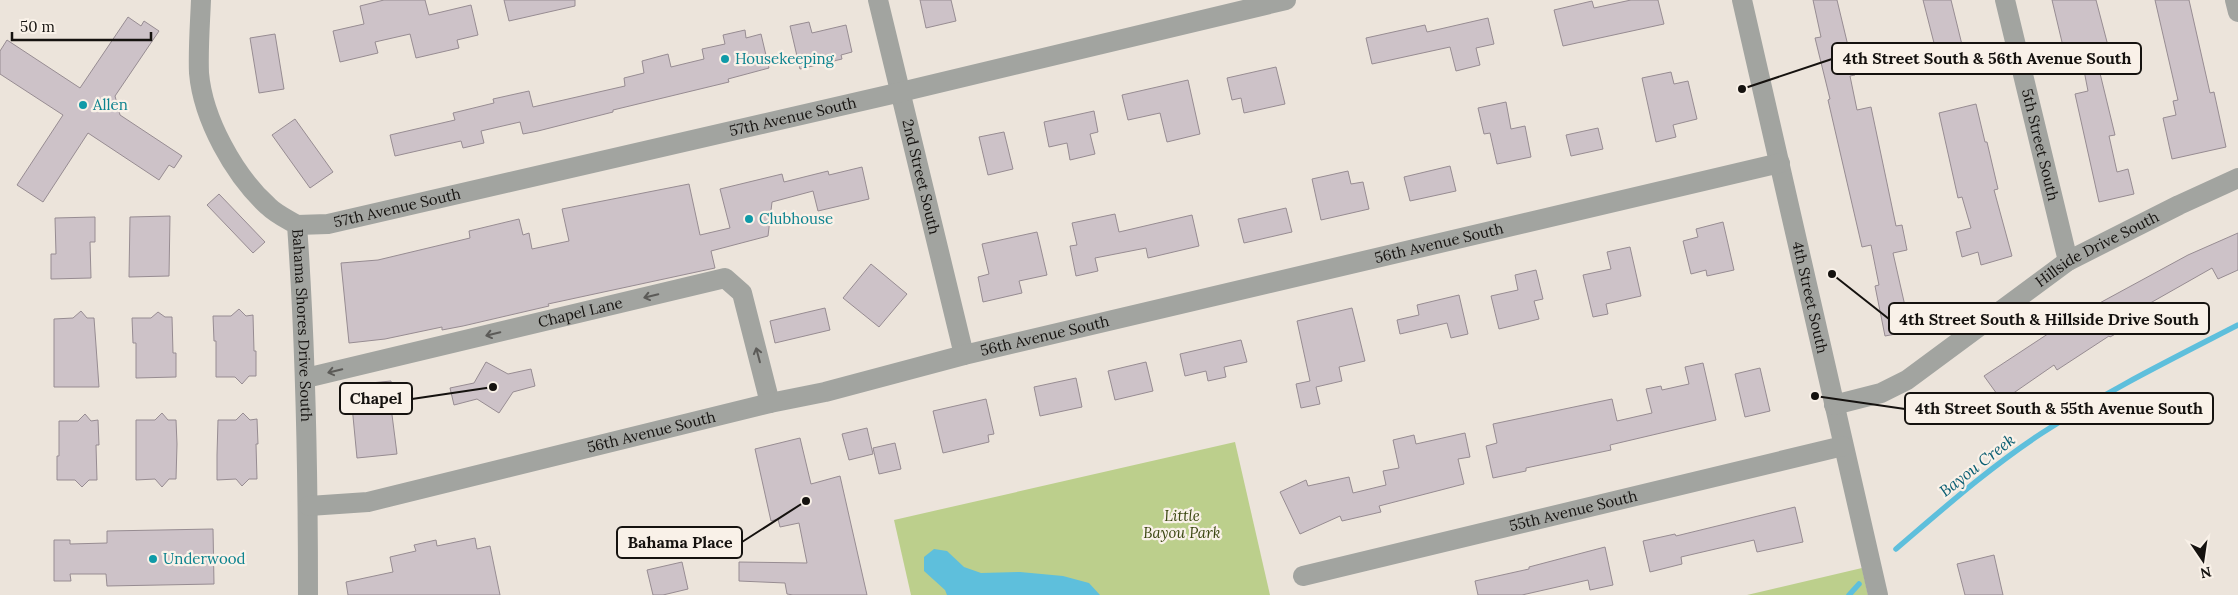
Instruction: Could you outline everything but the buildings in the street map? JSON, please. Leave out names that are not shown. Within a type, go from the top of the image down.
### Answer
[{"type":"street","name":"Bahama Shores Drive South","points":[[201,0],[199,74],[211,123],[231,162],[244,178],[268,206],[297,225],[304,314],[306,378],[309,506],[308,595]]},
{"type":"street","name":"2nd Street South","points":[[878,0],[964,355]]},
{"type":"street","name":"57th Avenue South","points":[[297,225],[328,224],[901,92],[1286,0]]},
{"type":"street","name":"4th Street South","points":[[1742,0],[1878,595]]},
{"type":"street","name":"5th Street South","points":[[2005,0],[2068,261]]},
{"type":"street","points":[[2235,0],[2238,12]]},
{"type":"street","name":"56th Avenue South","points":[[309,506],[368,502],[770,403],[825,392],[964,355],[1780,163]]},
{"type":"street","name":"Hillside Drive South","points":[[1834,405],[1881,393],[1907,380],[2068,261],[2179,205],[2238,178]]},
{"type":"street","name":"Chapel Lane","points":[[306,378],[725,278],[742,293],[770,403]]},
{"type":"street","name":"55th Avenue South","points":[[1303,576],[1843,446]]},
{"type":"green space","name":"Little Bayou Park","points":[[1235,442],[1270,595],[911,595],[894,520]]},
{"type":"green space","points":[[1862,568],[1868,595],[1747,595]]},
{"type":"water","points":[[934,549],[947,551],[964,567],[981,573],[1020,572],[1063,576],[1089,583],[1100,595],[947,595],[945,590],[924,571],[924,557]]},
{"type":"waterway","name":"Bayou Creek","points":[[1896,549],[1986,474],[2042,433],[2114,390],[2238,325]]},
{"type":"waterway","name":"Bayou Creek","points":[[1849,595],[1859,584]]},
{"type":"place","name":"Housekeeping","points":[[725,59]]},
{"type":"place","name":"4th Street South & 56th Avenue South","points":[[1742,89]]},
{"type":"place","name":"Allen","points":[[83,105]]},
{"type":"place","name":"Clubhouse","points":[[749,219]]},
{"type":"place","name":"4th Street South & Hillside Drive South","points":[[1832,274]]},
{"type":"place","name":"Chapel","points":[[493,387]]},
{"type":"place","name":"4th Street South & 55th Avenue South","points":[[1815,396]]},
{"type":"place","name":"Bahama Place","points":[[806,501]]},
{"type":"place","name":"Underwood","points":[[153,559]]}]
